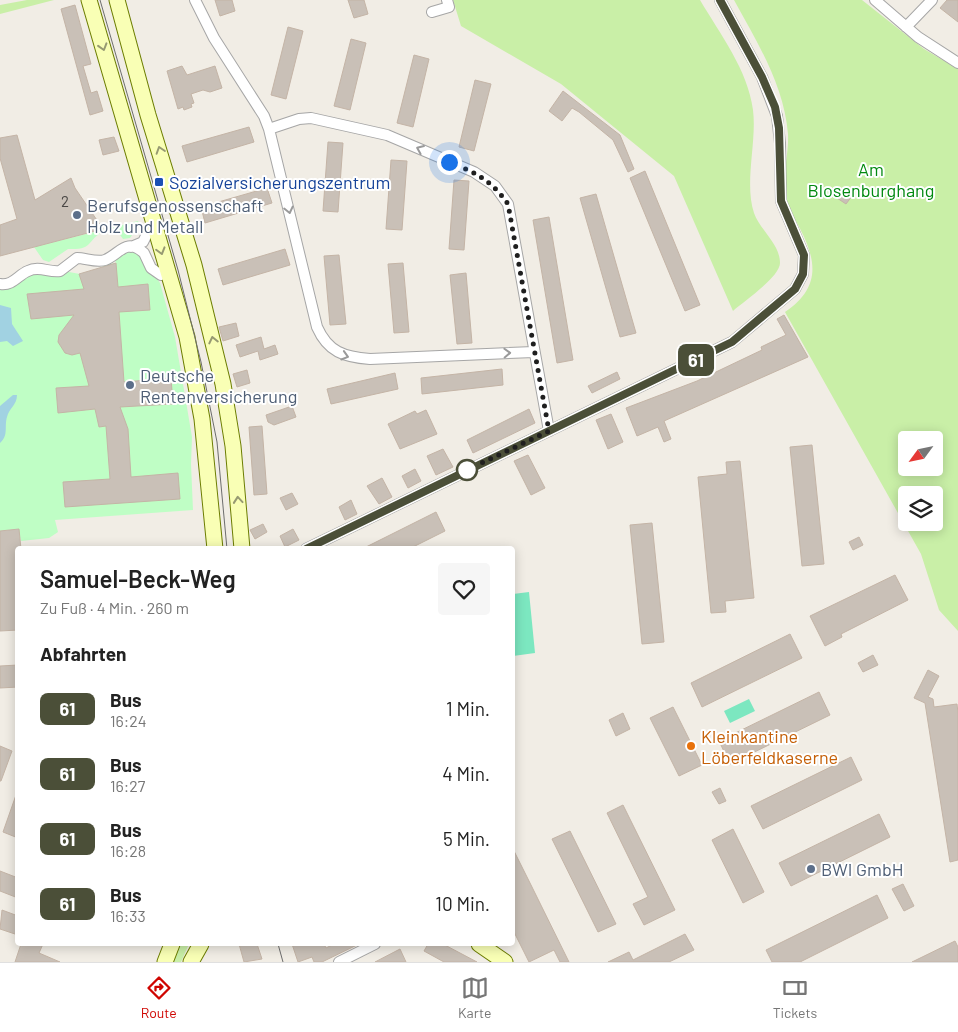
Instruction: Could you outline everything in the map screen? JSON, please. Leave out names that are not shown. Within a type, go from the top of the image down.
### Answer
[{"type":"main road","points":[[89,0],[192,361],[202,419],[215,546]]},
{"type":"main road","points":[[117,0],[148,115],[194,265],[224,384],[233,446],[242,546]]},
{"type":"main road","points":[[165,962],[171,946]]},
{"type":"main road","points":[[192,962],[199,946]]},
{"type":"main road","points":[[482,946],[505,962]]},
{"type":"street","points":[[195,0],[214,38],[264,116],[269,129],[317,327],[330,348],[350,358],[370,359],[534,352]]},
{"type":"street","points":[[432,12],[449,7],[447,0]]},
{"type":"street","points":[[312,546],[741,336],[789,296],[803,274],[804,255],[781,201],[780,143],[777,116],[762,77],[720,0]]},
{"type":"street","points":[[875,0],[924,42],[958,62]]},
{"type":"street","points":[[906,27],[932,0]]},
{"type":"street","points":[[269,129],[300,118],[311,118],[382,134],[474,172],[495,186],[508,204],[549,431]]},
{"type":"street","points":[[0,284],[13,282],[28,270],[38,268],[57,272],[77,258],[105,260],[118,250],[143,242],[147,234]]},
{"type":"street","points":[[131,247],[144,253],[150,268],[161,275]]},
{"type":"street","points":[[339,962],[372,946]]},
{"type":"green space","points":[[27,0],[54,0],[0,14],[0,5]]},
{"type":"green space","points":[[453,0],[700,0],[732,53],[750,95],[754,122],[750,176],[751,201],[757,219],[777,250],[780,263],[778,269],[768,282],[733,311],[674,176],[561,84],[461,26]]},
{"type":"green space","name":"Am Blosenburghang","points":[[734,0],[862,0],[924,49],[958,69],[958,631],[939,610],[921,554],[908,531],[943,531],[943,486],[898,486],[898,513],[785,312],[806,292],[811,282],[812,260],[786,199],[784,180],[788,134],[785,116],[775,81],[760,48]]},
{"type":"green space","points":[[138,221],[139,225],[130,238],[123,239],[117,231],[104,231],[86,246],[68,249],[49,262],[43,260],[34,247]]},
{"type":"green space","points":[[137,249],[160,283],[175,337],[192,437],[193,510],[55,520],[58,532],[49,538],[21,541],[18,529],[0,531],[0,288],[11,287],[27,274],[69,272],[80,274],[102,268],[103,265],[116,263],[115,260],[120,253]]},
{"type":"green space","points":[[529,592],[535,653],[515,656],[515,594]]},
{"type":"green space","points":[[749,699],[755,711],[730,723],[724,711]]},
{"type":"green space","points":[[177,946],[188,946],[181,962],[171,962]]},
{"type":"water","points":[[0,305],[11,308],[12,324],[23,341],[13,346],[7,341],[0,342]]},
{"type":"water","points":[[13,395],[17,395],[17,398],[8,414],[5,434],[0,443],[0,406]]},
{"type":"building","points":[[215,0],[232,0],[235,11],[220,16]]},
{"type":"building","points":[[348,0],[364,0],[368,14],[354,18]]},
{"type":"building","points":[[947,0],[958,0],[958,22],[940,8]]},
{"type":"building","points":[[75,5],[91,64],[83,66],[91,93],[97,91],[103,111],[90,115],[61,9]]},
{"type":"building","points":[[288,27],[303,31],[286,99],[271,95]]},
{"type":"building","points":[[351,39],[366,43],[350,110],[334,106]]},
{"type":"building","points":[[414,55],[429,59],[413,127],[397,123]]},
{"type":"building","points":[[182,66],[187,75],[215,66],[222,88],[210,92],[203,90],[191,94],[194,103],[191,104],[192,107],[184,110],[183,107],[178,109],[167,71]]},
{"type":"building","points":[[475,80],[491,84],[474,151],[459,147]]},
{"type":"building","points":[[563,91],[620,135],[634,169],[628,172],[613,140],[579,112],[572,108],[562,121],[549,111]]},
{"type":"building","points":[[249,127],[254,142],[187,162],[182,146]]},
{"type":"building","points":[[17,135],[35,200],[71,178],[75,188],[103,229],[0,256],[0,225],[17,219],[0,158],[0,138]]},
{"type":"building","points":[[114,137],[119,151],[103,155],[99,140]]},
{"type":"building","points":[[328,142],[343,143],[338,212],[323,211]]},
{"type":"building","points":[[391,160],[407,161],[402,230],[386,229]]},
{"type":"building","points":[[645,171],[700,305],[685,311],[630,178]]},
{"type":"building","points":[[454,180],[469,181],[464,250],[449,249]]},
{"type":"building","points":[[839,187],[852,196],[846,204],[834,196]]},
{"type":"building","points":[[267,188],[272,203],[205,223],[201,207]]},
{"type":"building","points":[[596,194],[636,333],[620,337],[580,198]]},
{"type":"building","points":[[549,217],[573,360],[557,363],[533,220]]},
{"type":"building","points":[[285,249],[290,265],[223,285],[218,269]]},
{"type":"building","points":[[339,255],[346,324],[330,325],[324,256]]},
{"type":"building","name":"Deutsche Rentenversicherung","points":[[116,263],[118,287],[148,284],[150,310],[119,312],[124,382],[171,378],[173,404],[120,407],[128,429],[131,477],[178,473],[180,499],[65,507],[63,482],[110,479],[106,426],[99,427],[95,409],[58,413],[56,388],[89,386],[80,353],[72,355],[65,353],[58,342],[59,335],[74,315],[31,319],[27,294],[84,289],[79,274]]},
{"type":"building","points":[[403,263],[409,332],[394,333],[388,264]]},
{"type":"building","points":[[466,273],[472,343],[457,344],[450,275]]},
{"type":"building","points":[[784,315],[808,357],[664,421],[671,439],[664,442],[658,427],[637,436],[626,408],[697,381],[762,350],[761,347],[786,335],[777,319]]},
{"type":"building","points":[[236,323],[239,336],[223,341],[219,327]]},
{"type":"building","points":[[261,337],[264,349],[275,345],[278,354],[260,360],[258,351],[240,357],[236,345]]},
{"type":"building","points":[[502,369],[503,385],[422,394],[421,378]]},
{"type":"building","points":[[247,370],[250,383],[237,387],[233,374]]},
{"type":"building","points":[[617,372],[620,379],[592,393],[588,386]]},
{"type":"building","points":[[395,373],[398,389],[331,404],[327,389]]},
{"type":"building","points":[[292,406],[296,417],[274,425],[268,422],[266,415]]},
{"type":"building","points":[[529,409],[535,423],[473,453],[467,440]]},
{"type":"building","points":[[426,410],[437,434],[400,449],[388,424],[415,411],[417,414]]},
{"type":"building","points":[[611,414],[623,442],[608,449],[596,420]]},
{"type":"building","points":[[262,426],[267,494],[254,495],[249,427]]},
{"type":"building","points":[[812,445],[824,564],[802,566],[790,447]]},
{"type":"building","points":[[443,449],[453,467],[436,475],[427,456]]},
{"type":"building","points":[[528,455],[545,488],[531,495],[514,461]]},
{"type":"building","points":[[740,461],[754,598],[725,601],[726,612],[711,613],[698,477],[727,474],[726,462]]},
{"type":"building","points":[[415,469],[421,481],[408,488],[402,476]]},
{"type":"building","points":[[382,478],[392,497],[379,504],[367,486]]},
{"type":"building","points":[[292,493],[298,504],[286,510],[280,498]]},
{"type":"building","points":[[351,500],[357,514],[345,520],[339,507]]},
{"type":"building","points":[[436,512],[445,531],[415,546],[368,546]]},
{"type":"building","points":[[652,523],[664,642],[642,644],[630,525]]},
{"type":"building","points":[[263,524],[267,532],[255,539],[250,530]]},
{"type":"building","points":[[19,529],[21,546],[15,546],[15,630],[0,631],[0,531]]},
{"type":"building","points":[[293,529],[299,540],[285,546],[280,536]]},
{"type":"building","points":[[859,537],[863,545],[853,550],[849,542]]},
{"type":"building","points":[[895,575],[908,600],[841,634],[842,637],[825,646],[810,616]]},
{"type":"building","points":[[790,634],[802,658],[702,707],[691,683]]},
{"type":"building","points":[[873,655],[878,665],[863,672],[858,663]]},
{"type":"building","points":[[15,665],[15,687],[0,688],[0,666]]},
{"type":"building","points":[[928,670],[939,676],[928,697],[933,699],[934,707],[957,704],[958,860],[950,862],[925,703],[914,698]]},
{"type":"building","points":[[819,692],[830,715],[730,764],[719,741]]},
{"type":"building","points":[[673,707],[702,765],[679,776],[650,718]]},
{"type":"building","points":[[623,713],[630,729],[616,736],[609,720]]},
{"type":"building","points":[[0,746],[12,751],[1,781],[0,781]]},
{"type":"building","points":[[851,757],[862,780],[763,829],[751,806]]},
{"type":"building","points":[[720,788],[726,801],[719,804],[712,792]]},
{"type":"building","points":[[15,798],[15,837],[3,832]]},
{"type":"building","points":[[623,805],[675,910],[644,925],[633,904],[648,897],[607,813]]},
{"type":"building","points":[[879,814],[890,837],[791,886],[779,863]]},
{"type":"building","points":[[733,829],[764,892],[743,903],[712,840]]},
{"type":"building","points":[[570,831],[616,924],[598,932],[552,839]]},
{"type":"building","points":[[515,853],[569,962],[560,962],[554,950],[529,962],[515,934]]},
{"type":"building","points":[[0,871],[15,877],[15,897],[0,891]]},
{"type":"building","points":[[903,884],[914,906],[904,911],[892,889]]},
{"type":"building","points":[[877,895],[888,918],[800,962],[772,962],[766,950]]},
{"type":"building","points":[[2,910],[15,915],[15,934],[0,929]]},
{"type":"building","points":[[685,934],[694,950],[669,962],[608,962],[629,952],[633,960]]},
{"type":"building","points":[[955,941],[958,947],[958,962],[912,962]]},
{"type":"building","points":[[20,946],[42,946],[39,953],[60,962],[15,962]]},
{"type":"building","points":[[240,946],[258,946],[262,959],[244,962]]},
{"type":"building","points":[[293,946],[325,946],[326,948],[330,946],[355,946],[322,962],[314,962],[312,957],[298,962]]},
{"type":"building","points":[[427,946],[447,946],[477,962],[444,962],[424,951]]},
{"type":"building","points":[[400,949],[406,962],[375,962]]},
{"type":"tram line","points":[[100,0],[178,270],[201,362],[217,442],[227,546]]},
{"type":"tram line","points":[[279,946],[283,962]]},
{"type":"bus line","name":"61","points":[[312,546],[732,342],[795,289],[803,274],[804,255],[800,240],[781,201],[779,183],[780,143],[775,107],[767,86],[720,0]]},
{"type":"place","name":"Sozialversicherungszentrum","points":[[159,182]]},
{"type":"place","name":"Berufsgenossenschaft Holz und Metall","points":[[77,215]]},
{"type":"place","name":"Deutsche Rentenversicherung","points":[[130,385]]},
{"type":"place","name":"Kleinkantine Löberfeldkaserne","points":[[691,746]]},
{"type":"place","name":"BWI GmbH","points":[[811,869]]},
{"type":"route","points":[[449,162],[474,172],[495,186],[508,204],[549,431],[467,470]]}]
